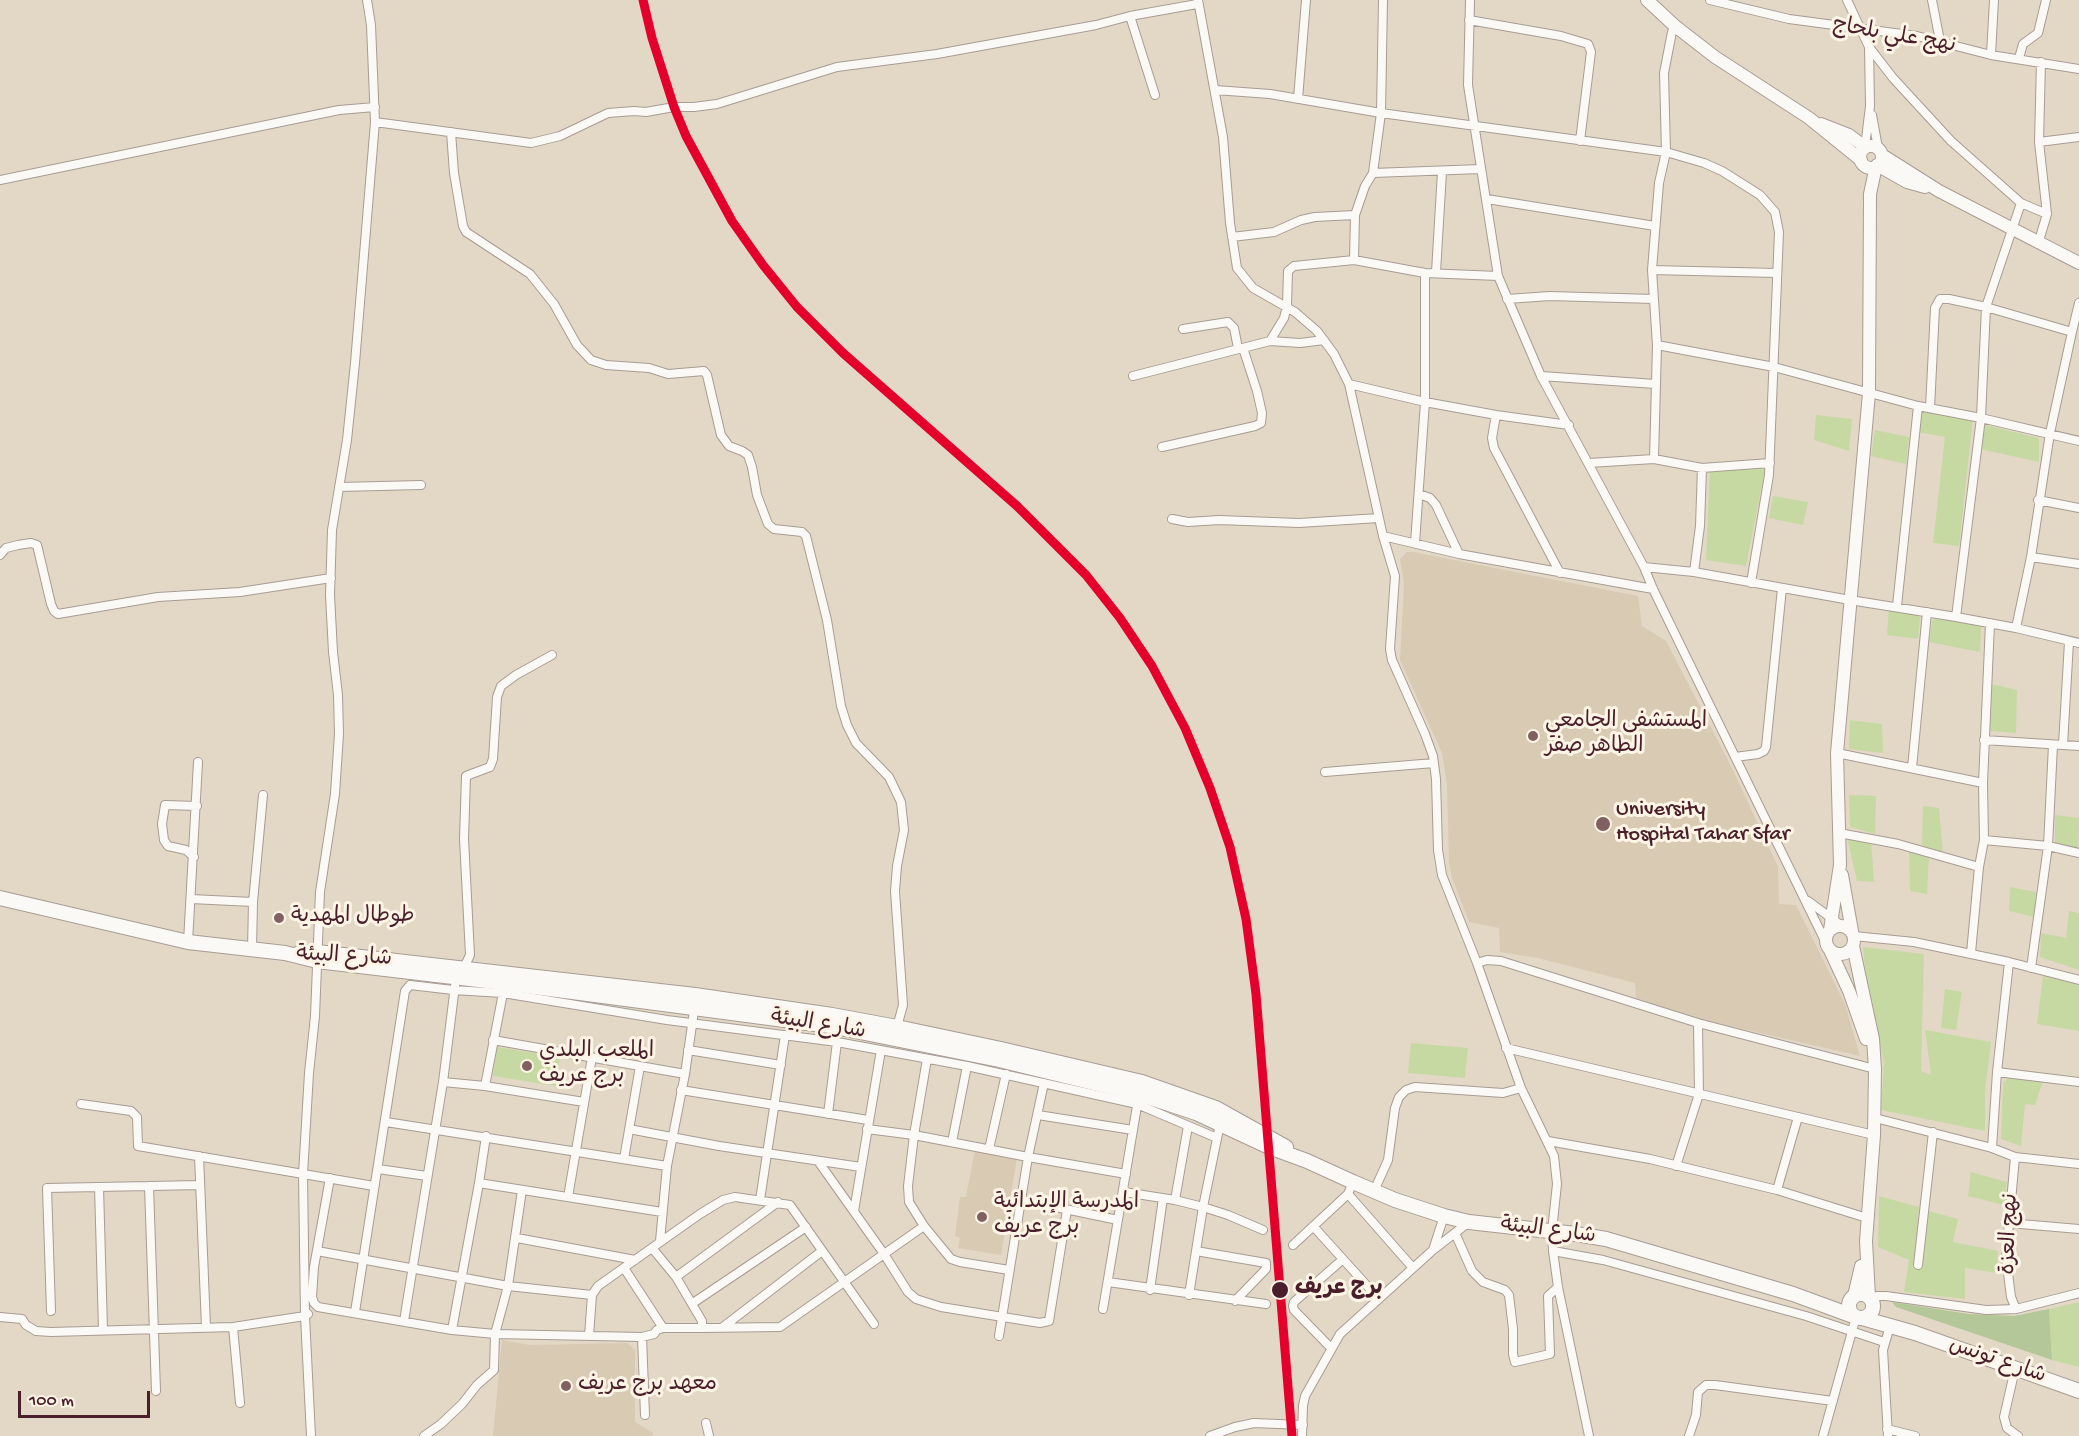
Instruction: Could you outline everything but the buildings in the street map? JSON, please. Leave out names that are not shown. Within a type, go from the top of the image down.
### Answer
[{"type":"main road","name":"شارع البيئة","points":[[0,898],[188,942],[317,957],[459,979],[832,1015],[897,1027],[1001,1049],[1140,1093],[1196,1113],[1269,1147],[1307,1161]]},
{"type":"main road","name":"شارع البيئة","points":[[695,1001],[894,1038],[1216,1108],[1268,1136],[1350,1188],[1374,1191],[1444,1216],[1469,1222],[1606,1239],[1793,1294],[1857,1317]]},
{"type":"main road","name":"شارع البيئة","points":[[1793,1294],[1836,1298],[1854,1296]]},
{"type":"main road","points":[[1862,1294],[1871,1300],[1869,1315],[1857,1317],[1848,1305],[1854,1296],[1862,1294]]},
{"type":"main road","name":"شارع تونس","points":[[1871,1300],[1882,1312],[1915,1333]]},
{"type":"main road","name":"شارع تونس","points":[[1857,1317],[1915,1333],[2079,1390]]},
{"type":"street","points":[[310,1436],[303,1174],[315,1016],[320,892],[335,794],[339,734],[338,695],[331,624],[333,530],[355,363],[375,122],[368,0]]},
{"type":"street","points":[[1298,99],[1306,0]]},
{"type":"street","points":[[1354,260],[1355,215],[1365,186],[1373,173],[1381,113],[1383,0]]},
{"type":"street","points":[[1470,0],[1468,86],[1498,276],[1541,376],[1644,567],[1804,899],[1840,935],[1914,942],[1971,953],[2079,980]]},
{"type":"street","points":[[1647,0],[1715,57],[1809,118],[1849,135],[1872,158],[2079,263]]},
{"type":"street","name":"نهج علي بلحاج","points":[[1710,0],[1789,19],[1908,35],[1991,55],[2079,69]]},
{"type":"street","points":[[1847,0],[1869,47],[1893,78],[1951,141],[2021,203],[2047,214]]},
{"type":"street","points":[[1932,0],[1940,41]]},
{"type":"street","points":[[1991,55],[1994,0]]},
{"type":"street","points":[[2019,58],[2023,44],[2038,33],[2046,0]]},
{"type":"street","points":[[375,122],[531,143],[560,136],[608,113],[646,112],[674,107],[717,104],[837,67],[937,54],[1096,25],[1198,2],[1223,136],[1237,268],[1260,294],[1287,306],[1304,318],[1324,340],[1349,384],[1383,536],[1395,576],[1390,649],[1392,660],[1425,734],[1434,763],[1439,862],[1442,875],[1478,963],[1521,1088],[1554,1156],[1556,1176],[1553,1251],[1558,1287],[1589,1436]]},
{"type":"street","points":[[1130,16],[1155,95]]},
{"type":"street","points":[[1469,20],[1561,36],[1588,44],[1591,52],[1580,141]]},
{"type":"street","points":[[1654,459],[1657,345],[1652,270],[1659,183],[1666,152],[1664,73],[1672,32],[1676,26]]},
{"type":"street","points":[[1869,47],[1872,158],[1869,393],[1837,753],[1840,935],[1857,1011],[1875,1069]]},
{"type":"street","points":[[2038,244],[2047,214],[2039,142],[2041,62]]},
{"type":"street","points":[[1215,90],[1270,94],[1381,113],[1666,152],[1722,171],[1770,204],[1778,221],[1770,462],[1767,495],[1751,583]]},
{"type":"street","points":[[0,180],[339,110],[375,107]]},
{"type":"street","points":[[451,132],[454,173],[466,232],[530,274],[554,304],[577,345],[591,360],[606,365],[649,368],[668,374],[704,371],[707,375],[721,435],[729,446],[748,455],[757,495],[768,524],[774,529],[802,532],[806,536],[827,620],[840,699],[847,725],[856,743],[889,777],[901,802],[904,830],[895,891],[903,1005],[897,1027]]},
{"type":"street","points":[[2039,142],[2079,137]]},
{"type":"street","points":[[1373,173],[1482,169]]},
{"type":"street","points":[[1436,272],[1442,172]]},
{"type":"street","points":[[1487,200],[1655,226]]},
{"type":"street","points":[[1956,617],[1982,418],[1986,307],[2021,203]]},
{"type":"street","points":[[1232,237],[1269,233],[1315,217],[1355,215]]},
{"type":"street","points":[[1270,341],[1280,328],[1287,306],[1287,276],[1290,268],[1300,264],[1354,260],[1425,273],[1498,276]]},
{"type":"street","points":[[1652,270],[1777,273]]},
{"type":"street","points":[[1415,543],[1425,402],[1425,273]]},
{"type":"street","points":[[1507,299],[1550,296],[1654,299]]},
{"type":"street","points":[[1930,408],[1936,304],[1943,298],[1986,307],[2072,332]]},
{"type":"street","points":[[2016,628],[2031,557],[2050,433],[2079,303]]},
{"type":"street","points":[[1162,447],[1261,423],[1261,407],[1234,328],[1228,322],[1183,329]]},
{"type":"street","points":[[1133,375],[1270,341],[1300,343],[1324,340]]},
{"type":"street","points":[[1657,345],[1774,368],[1918,406],[1982,418],[2079,441]]},
{"type":"street","points":[[1541,376],[1655,384]]},
{"type":"street","points":[[1349,384],[1425,402],[1569,425]]},
{"type":"street","points":[[1897,606],[1918,406]]},
{"type":"street","points":[[1496,415],[1492,438],[1494,448],[1560,573]]},
{"type":"street","points":[[1589,463],[1654,459],[1702,468],[1737,467],[1770,462]]},
{"type":"street","points":[[1694,572],[1700,526],[1702,468]]},
{"type":"street","points":[[339,487],[421,485]]},
{"type":"street","points":[[1419,494],[1430,498],[1436,505],[1459,554]]},
{"type":"street","points":[[2038,500],[2079,508]]},
{"type":"street","points":[[1172,519],[1188,522],[1219,520],[1299,523],[1379,518]]},
{"type":"street","points":[[1383,536],[1459,554],[1653,589]]},
{"type":"street","points":[[0,555],[6,549],[18,545],[31,543],[37,545],[51,604],[58,614],[159,597],[240,592],[331,578]]},
{"type":"street","points":[[2031,557],[2079,564]]},
{"type":"street","points":[[1644,567],[1694,572],[1850,600],[1897,606],[2016,628],[2079,643]]},
{"type":"street","points":[[1735,757],[1758,754],[1766,747],[1782,588]]},
{"type":"street","points":[[1912,768],[1927,612]]},
{"type":"street","points":[[1971,953],[1979,867],[1984,840],[1984,740],[1990,623]]},
{"type":"street","points":[[2031,968],[2048,846],[2069,642]]},
{"type":"street","points":[[404,1321],[459,979],[470,955],[464,839],[466,776],[490,767],[493,759],[497,696],[501,686],[552,655]]},
{"type":"street","points":[[1984,740],[2079,746]]},
{"type":"street","points":[[1837,753],[1983,783]]},
{"type":"street","points":[[188,942],[198,762]]},
{"type":"street","points":[[1325,772],[1434,763]]},
{"type":"street","points":[[252,949],[253,902],[263,795]]},
{"type":"street","points":[[194,857],[186,850],[171,848],[165,843],[162,830],[163,812],[164,806],[167,805],[197,806]]},
{"type":"street","points":[[1839,833],[1898,844],[1979,867]]},
{"type":"street","points":[[1984,840],[2048,846],[2079,853]]},
{"type":"street","points":[[1840,865],[1840,935],[1873,1039],[1875,1118],[1866,1241],[1871,1300],[1877,1296],[1886,1296],[1986,1310],[2016,1310],[2079,1293]]},
{"type":"street","points":[[191,899],[253,902]]},
{"type":"street","points":[[1804,899],[1840,935]]},
{"type":"street","points":[[1478,963],[1487,960],[1501,961],[1698,1023],[1875,1069]]},
{"type":"street","points":[[1992,1148],[2008,962]]},
{"type":"street","points":[[355,1312],[407,987],[410,984],[459,979],[503,993],[837,1042],[1044,1083],[1140,1093],[1188,1126],[1217,1138]]},
{"type":"street","points":[[486,1086],[503,993]]},
{"type":"street","points":[[660,1241],[667,1166],[685,1074],[695,1001]]},
{"type":"street","points":[[1676,1166],[1699,1094],[1698,1023]]},
{"type":"street","points":[[760,1200],[785,1035]]},
{"type":"street","points":[[493,1040],[685,1074]]},
{"type":"street","points":[[828,1114],[837,1042]]},
{"type":"street","points":[[1506,1048],[1874,1135]]},
{"type":"street","points":[[688,1050],[781,1065]]},
{"type":"street","points":[[854,1211],[881,1050]]},
{"type":"street","points":[[568,1197],[592,1057]]},
{"type":"street","points":[[927,1059],[914,1135],[909,1202],[924,1226],[951,1259],[1009,1270]]},
{"type":"street","points":[[624,1159],[640,1066]]},
{"type":"street","points":[[952,1142],[967,1066]]},
{"type":"street","points":[[1997,1072],[2079,1082]]},
{"type":"street","points":[[989,1149],[1005,1074]]},
{"type":"street","points":[[443,1082],[486,1086],[584,1102]]},
{"type":"street","points":[[999,1336],[1028,1157],[1044,1083]]},
{"type":"street","points":[[1374,1191],[1388,1160],[1395,1108],[1399,1097],[1406,1090],[1416,1087],[1503,1093],[1521,1088]]},
{"type":"street","points":[[681,1090],[828,1114],[914,1135],[1126,1174]]},
{"type":"street","points":[[1103,1309],[1140,1093]]},
{"type":"street","points":[[81,1104],[131,1111],[137,1118],[138,1146],[374,1185]]},
{"type":"street","points":[[1038,1115],[1133,1130]]},
{"type":"street","points":[[1777,1190],[1798,1117]]},
{"type":"street","points":[[1875,1118],[1992,1148],[2015,1158],[2079,1164]]},
{"type":"street","points":[[386,1122],[667,1166]]},
{"type":"street","points":[[1190,1295],[1203,1207],[1220,1124]]},
{"type":"street","points":[[1174,1200],[1188,1126]]},
{"type":"street","points":[[629,1129],[719,1146],[861,1167]]},
{"type":"street","points":[[1918,1265],[1933,1132]]},
{"type":"street","points":[[452,1330],[486,1136]]},
{"type":"street","points":[[1548,1141],[1676,1166],[1777,1190],[1867,1218]]},
{"type":"street","points":[[199,1156],[206,1327]]},
{"type":"street","name":"نهج العزة","points":[[2015,1158],[2006,1257],[2011,1297],[2016,1310]]},
{"type":"street","points":[[818,1161],[909,1292],[916,1299],[941,1307],[1044,1323],[1049,1321],[1067,1210]]},
{"type":"street","points":[[378,1169],[427,1176]]},
{"type":"street","points":[[316,1306],[312,1290],[330,1178]]},
{"type":"street","points":[[479,1183],[663,1212]]},
{"type":"street","points":[[51,1311],[47,1188],[200,1185]]},
{"type":"street","points":[[149,1186],[156,1391]]},
{"type":"street","points":[[99,1187],[103,1330]]},
{"type":"street","points":[[1293,1245],[1350,1188],[1413,1268]]},
{"type":"street","points":[[424,1436],[441,1424],[494,1370],[495,1334],[508,1286],[517,1238],[522,1190]]},
{"type":"street","points":[[1124,1192],[1203,1207],[1263,1230]]},
{"type":"street","points":[[590,1336],[592,1295],[602,1283],[660,1241],[727,1198],[735,1197],[790,1205],[874,1324]]},
{"type":"street","points":[[1150,1290],[1163,1198]]},
{"type":"street","points":[[1022,1200],[1118,1220]]},
{"type":"street","points":[[675,1277],[778,1202]]},
{"type":"street","points":[[1433,1250],[1444,1216]]},
{"type":"street","points":[[1302,1436],[1305,1396],[1340,1334],[1433,1250],[1469,1222]]},
{"type":"street","points":[[2009,1223],[2079,1229]]},
{"type":"street","points":[[316,1306],[452,1330],[495,1334],[642,1337],[654,1334],[663,1328],[780,1327],[924,1226]]},
{"type":"street","points":[[1313,1226],[1379,1299]]},
{"type":"street","points":[[693,1303],[806,1227]]},
{"type":"street","points":[[1455,1233],[1472,1271],[1483,1282],[1505,1290],[1509,1295],[1514,1329],[1515,1362],[1550,1354],[1548,1296],[1558,1287]]},
{"type":"street","points":[[517,1238],[635,1260]]},
{"type":"street","points":[[1854,1296],[1866,1241]]},
{"type":"street","points":[[652,1248],[693,1303],[700,1316],[702,1328]]},
{"type":"street","points":[[317,1251],[508,1286],[592,1295]]},
{"type":"street","points":[[723,1327],[822,1251]]},
{"type":"street","points":[[1196,1251],[1266,1263],[1266,1269],[1235,1300]]},
{"type":"street","points":[[1553,1251],[1603,1260],[1806,1316],[1884,1342]]},
{"type":"street","points":[[1331,1348],[1294,1310],[1293,1306],[1342,1260]]},
{"type":"street","points":[[624,1268],[663,1328]]},
{"type":"street","points":[[1108,1282],[1150,1290],[1266,1304]]},
{"type":"street","points":[[0,1317],[22,1319],[36,1332],[206,1327],[233,1326],[305,1316],[316,1306]]},
{"type":"street","points":[[1823,1436],[1857,1317]]},
{"type":"street","points":[[233,1326],[240,1402]]},
{"type":"street","points":[[1890,1326],[1883,1350],[1887,1432],[1915,1436]]},
{"type":"street","points":[[642,1337],[645,1414]]},
{"type":"street","points":[[2015,1369],[2004,1417],[2007,1428],[2018,1436]]},
{"type":"street","points":[[1689,1436],[1696,1415],[1698,1392],[1706,1385],[1833,1401]]},
{"type":"street","points":[[706,1423],[709,1436]]},
{"type":"street","points":[[1210,1436],[1234,1427],[1254,1423],[1303,1425]]},
{"type":"shaded area","name":"University Hospital Tahar Sfar","points":[[1407,552],[1638,596],[1642,626],[1666,641],[1730,764],[1778,867],[1779,904],[1796,905],[1845,1004],[1860,1056],[1699,1019],[1636,998],[1635,983],[1538,958],[1500,952],[1499,928],[1469,922],[1452,878],[1449,863],[1447,785],[1442,753],[1400,660],[1404,583],[1400,559]]},
{"type":"shaded area","name":"المدرسة الإبتدائية برج عريف","points":[[975,1150],[1017,1158],[1001,1255],[958,1248],[960,1238],[955,1236],[960,1197],[966,1197]]},
{"type":"shaded area","name":"معهد برج عريف","points":[[502,1340],[530,1345],[627,1343],[635,1350],[635,1422],[653,1433],[653,1436],[493,1436]]},
{"type":"green space","points":[[1921,411],[1973,418],[1959,546],[1933,543],[1945,437],[1918,432]]},
{"type":"green space","points":[[1816,415],[1852,419],[1849,451],[1814,440]]},
{"type":"green space","points":[[1982,424],[2039,438],[2039,462],[1980,449]]},
{"type":"green space","points":[[1875,430],[1909,437],[1906,464],[1871,456]]},
{"type":"green space","points":[[1766,465],[1746,566],[1706,560],[1710,469]]},
{"type":"green space","points":[[1773,496],[1808,502],[1803,525],[1769,518]]},
{"type":"green space","points":[[1889,608],[1916,613],[1920,618],[1918,639],[1887,635]]},
{"type":"green space","points":[[1936,618],[1978,624],[1981,628],[1980,652],[1929,642],[1932,621]]},
{"type":"green space","points":[[1992,684],[2017,690],[2016,733],[1990,731]]},
{"type":"green space","points":[[1850,720],[1882,724],[1883,753],[1849,749]]},
{"type":"green space","points":[[1849,795],[1876,796],[1875,834],[1850,827]]},
{"type":"green space","points":[[1923,806],[1939,808],[1943,854],[1922,845]]},
{"type":"green space","points":[[2055,815],[2079,818],[2078,848],[2055,844]]},
{"type":"green space","points":[[1847,837],[1871,841],[1874,882],[1857,881]]},
{"type":"green space","points":[[1909,849],[1929,855],[1927,894],[1910,891]]},
{"type":"green space","points":[[2010,887],[2036,892],[2034,917],[2009,911]]},
{"type":"green space","points":[[2069,911],[2079,913],[2079,970],[2040,957],[2041,933],[2066,938]]},
{"type":"green space","points":[[1863,947],[1924,954],[1921,1071],[1931,1075],[1925,1030],[1991,1042],[1985,1092],[1985,1131],[1881,1110],[1884,1063],[1866,977]]},
{"type":"green space","points":[[2043,976],[2079,984],[2079,1031],[2037,1024]]},
{"type":"green space","points":[[1945,989],[1962,992],[1956,1030],[1941,1028]]},
{"type":"green space","points":[[1411,1043],[1468,1048],[1465,1078],[1408,1073]]},
{"type":"green space","name":"الملعب البلدي برج عريف","points":[[497,1047],[560,1057],[556,1086],[493,1076]]},
{"type":"green space","points":[[2009,1077],[2043,1081],[2035,1105],[2025,1104],[2021,1146],[2001,1139],[2003,1083]]},
{"type":"green space","points":[[1971,1172],[2007,1182],[2004,1205],[1968,1196]]},
{"type":"green space","points":[[1879,1196],[1919,1207],[1917,1232],[1925,1234],[1929,1211],[1958,1219],[1953,1242],[1998,1251],[1997,1273],[1965,1268],[1965,1299],[1904,1292],[1909,1260],[1878,1247]]},
{"type":"green space","points":[[1892,1302],[1969,1314],[2014,1316],[2049,1309],[2052,1360],[1896,1307]]},
{"type":"green space","points":[[2079,1302],[2079,1367],[2052,1360],[2049,1309]]},
{"type":"transit line","points":[[643,0],[652,38],[674,107],[686,136],[732,221],[763,265],[797,307],[843,353],[1017,506],[1086,575],[1120,618],[1152,666],[1185,728],[1210,788],[1230,847],[1246,919],[1256,994],[1292,1436]]},
{"type":"place","name":"المستشفى الجامعي الطاهر صفر","points":[[1533,736]]},
{"type":"place","name":"University Hospital Tahar Sfar","points":[[1603,824]]},
{"type":"place","name":"طوطال المهدية","points":[[279,918]]},
{"type":"place","name":"الملعب البلدي برج عريف","points":[[527,1066]]},
{"type":"place","name":"المدرسة الإبتدائية برج عريف","points":[[982,1217]]},
{"type":"place","name":"برج عريف","points":[[1280,1290]]},
{"type":"place","name":"معهد برج عريف","points":[[566,1386]]}]
